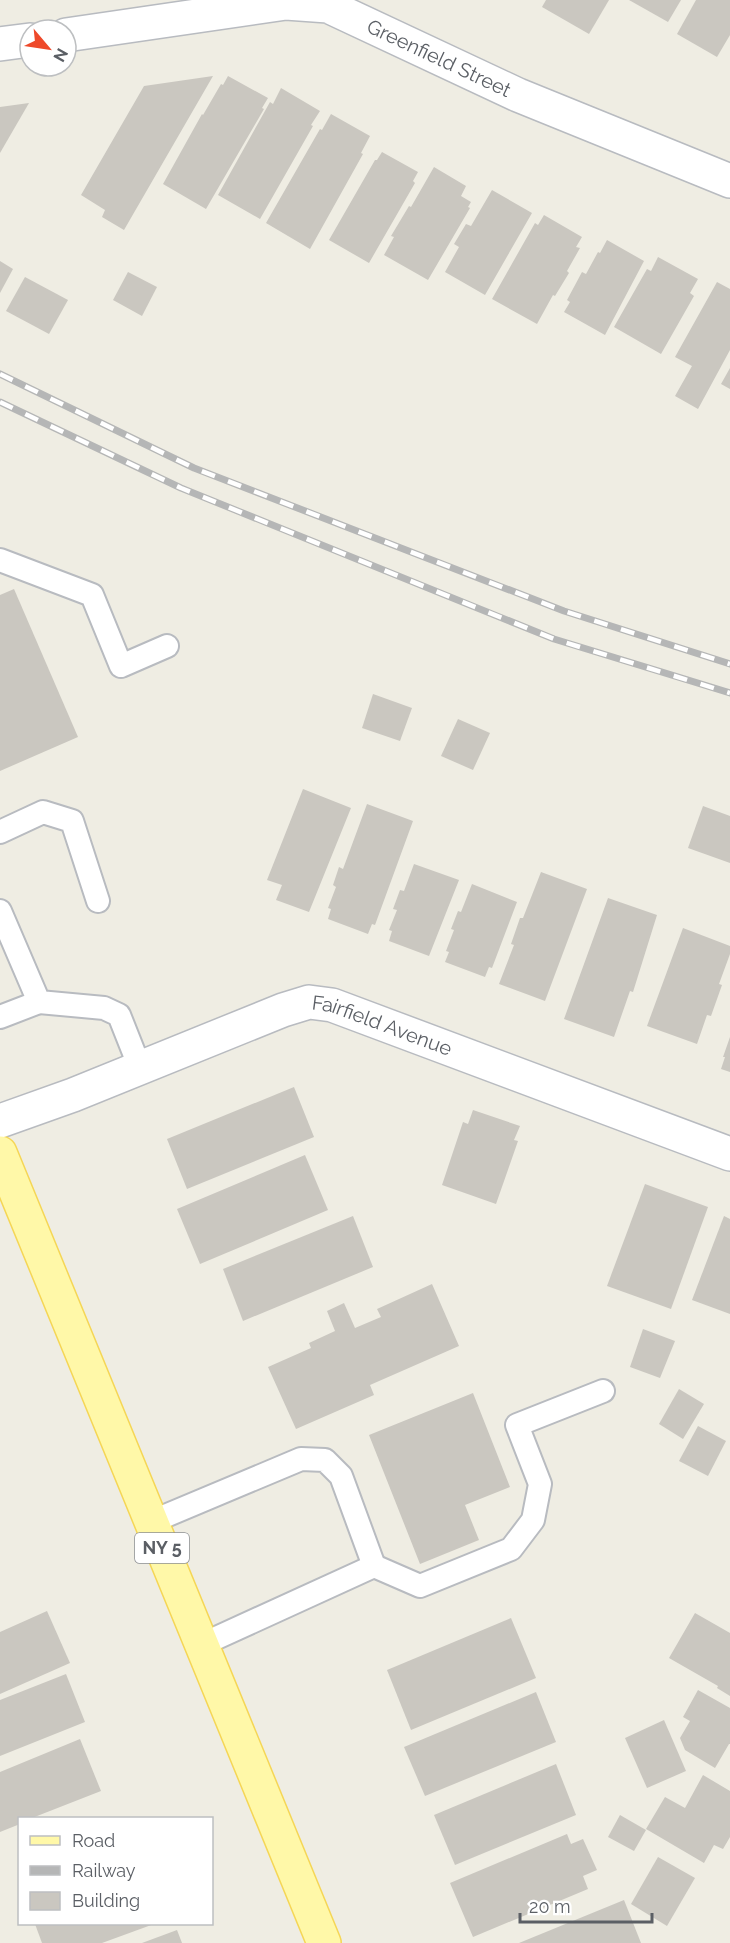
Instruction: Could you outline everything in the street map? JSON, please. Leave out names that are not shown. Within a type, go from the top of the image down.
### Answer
[{"type":"main road","name":"NY 5","points":[[0,1153],[324,1943]]},
{"type":"street","name":"Greenfield Street","points":[[78,32],[286,3],[329,3],[518,95],[730,181]]},
{"type":"street","points":[[0,44],[18,42]]},
{"type":"street","name":"Fairfield Avenue","points":[[0,1121],[73,1095],[309,1002],[332,1005],[730,1154]]},
{"type":"lane","points":[[0,560],[92,595],[122,666],[167,646]]},
{"type":"lane","points":[[0,832],[43,812],[72,821],[98,901]]},
{"type":"lane","points":[[0,911],[39,1002]]},
{"type":"lane","points":[[0,1017],[39,1002],[104,1008],[118,1015],[140,1068]]},
{"type":"lane","points":[[151,1522],[301,1459],[325,1460],[341,1476],[374,1566],[420,1586],[511,1549],[534,1520],[540,1484],[517,1425],[603,1391]]},
{"type":"lane","points":[[201,1645],[374,1566]]},
{"type":"building","points":[[546,0],[609,0],[589,34],[542,7]]},
{"type":"building","points":[[629,0],[681,0],[668,22]]},
{"type":"building","points":[[696,0],[730,0],[730,35],[717,57],[677,34]]},
{"type":"building","points":[[213,76],[124,230],[102,217],[105,210],[81,195],[144,86]]},
{"type":"building","points":[[228,76],[268,98],[262,108],[264,109],[206,209],[163,184],[202,114]]},
{"type":"building","points":[[281,88],[320,111],[260,219],[218,195],[270,102],[273,104]]},
{"type":"building","points":[[29,103],[0,153],[0,107]]},
{"type":"building","points":[[331,114],[370,136],[361,153],[363,154],[310,249],[266,223]]},
{"type":"building","points":[[382,152],[418,172],[413,181],[415,183],[369,263],[329,240],[375,160]]},
{"type":"building","points":[[434,167],[466,186],[461,196],[471,202],[468,207],[470,208],[428,280],[384,255],[394,237],[391,236]]},
{"type":"building","points":[[492,190],[532,213],[485,295],[445,272],[459,247],[454,244],[466,224],[471,226]]},
{"type":"building","points":[[544,215],[582,237],[576,247],[580,248],[567,271],[569,273],[555,296],[553,295],[537,324],[492,299],[535,223],[538,225]]},
{"type":"building","points":[[607,240],[644,261],[605,335],[564,312],[570,302],[567,300],[582,272],[586,274]]},
{"type":"building","points":[[658,257],[698,279],[690,293],[694,296],[661,354],[614,327],[647,269],[651,271]]},
{"type":"building","points":[[0,261],[13,269],[0,293]]},
{"type":"building","points":[[128,272],[157,287],[142,316],[113,300]]},
{"type":"building","points":[[25,277],[68,300],[49,334],[6,311]]},
{"type":"building","points":[[717,282],[730,289],[730,350],[698,409],[675,396],[692,366],[675,357]]},
{"type":"building","points":[[730,368],[730,389],[721,384]]},
{"type":"building","points":[[14,589],[78,737],[0,771],[0,595]]},
{"type":"building","points":[[373,694],[412,708],[400,741],[362,728]]},
{"type":"building","points":[[458,719],[490,733],[473,770],[441,756]]},
{"type":"building","points":[[303,789],[351,808],[309,912],[276,900],[282,885],[267,880]]},
{"type":"building","points":[[367,804],[413,821],[375,925],[372,924],[368,934],[328,919],[331,909],[328,908],[336,887],[333,885],[339,867],[343,869]]},
{"type":"building","points":[[703,806],[730,816],[730,863],[688,848]]},
{"type":"building","points":[[414,864],[459,880],[429,956],[389,941],[392,931],[389,930],[397,910],[393,909],[400,890],[404,891]]},
{"type":"building","points":[[541,872],[587,889],[545,1001],[499,984],[514,945],[511,944],[520,918],[523,918]]},
{"type":"building","points":[[472,884],[517,902],[492,968],[489,967],[485,977],[445,962],[449,952],[446,951],[454,930],[451,929],[458,911],[461,912]]},
{"type":"building","points":[[608,898],[657,915],[633,992],[630,991],[614,1037],[564,1019]]},
{"type":"building","points":[[683,928],[730,946],[730,954],[719,984],[722,985],[711,1016],[707,1015],[697,1044],[647,1026]]},
{"type":"building","points":[[730,1037],[730,1072],[721,1069]]},
{"type":"building","points":[[294,1087],[314,1137],[187,1189],[167,1139]]},
{"type":"building","points":[[473,1110],[520,1126],[514,1140],[518,1141],[496,1204],[442,1185],[463,1122],[468,1124]]},
{"type":"building","points":[[305,1155],[328,1210],[200,1264],[177,1209]]},
{"type":"building","points":[[645,1184],[708,1207],[671,1309],[607,1286]]},
{"type":"building","points":[[353,1216],[373,1267],[243,1321],[223,1269]]},
{"type":"building","points":[[724,1216],[730,1219],[730,1314],[692,1300]]},
{"type":"building","points":[[432,1284],[459,1346],[370,1385],[374,1395],[296,1429],[268,1367],[311,1348],[309,1343],[335,1331],[327,1311],[344,1303],[355,1328],[381,1317],[377,1309]]},
{"type":"building","points":[[643,1329],[675,1341],[660,1378],[630,1367]]},
{"type":"building","points":[[679,1389],[704,1404],[683,1439],[659,1424]]},
{"type":"building","points":[[473,1393],[510,1487],[465,1505],[479,1540],[420,1564],[369,1435]]},
{"type":"building","points":[[698,1426],[726,1441],[708,1476],[679,1461]]},
{"type":"building","points":[[47,1611],[70,1663],[0,1694],[0,1632]]},
{"type":"building","points":[[695,1613],[730,1633],[730,1696],[717,1688],[718,1686],[669,1658]]},
{"type":"building","points":[[511,1618],[536,1678],[411,1730],[387,1670]]},
{"type":"building","points":[[66,1674],[85,1722],[0,1756],[0,1700]]},
{"type":"building","points":[[698,1690],[730,1708],[730,1744],[715,1768],[685,1750],[680,1738],[690,1721],[683,1717]]},
{"type":"building","points":[[536,1692],[556,1742],[425,1796],[404,1747]]},
{"type":"building","points":[[664,1720],[686,1771],[647,1788],[625,1738]]},
{"type":"building","points":[[80,1739],[101,1791],[35,1817],[18,1817],[18,1825],[0,1832],[0,1772]]},
{"type":"building","points":[[556,1764],[576,1815],[455,1865],[434,1815]]},
{"type":"building","points":[[703,1775],[730,1791],[730,1837],[723,1849],[714,1845],[704,1863],[646,1829],[665,1797],[685,1808]]},
{"type":"building","points":[[620,1815],[646,1830],[634,1851],[608,1837]]},
{"type":"building","points":[[567,1834],[571,1844],[583,1839],[597,1870],[583,1876],[588,1889],[473,1937],[450,1883]]},
{"type":"building","points":[[658,1857],[695,1878],[667,1926],[631,1904]]},
{"type":"building","points":[[624,1900],[641,1943],[519,1943]]},
{"type":"building","points":[[35,1925],[151,1925],[102,1943],[42,1943]]},
{"type":"building","points":[[177,1930],[182,1943],[142,1943]]},
{"type":"railway","points":[[0,374],[194,468],[564,611],[730,664]]},
{"type":"railway","points":[[0,402],[181,488],[554,639],[730,693]]}]
